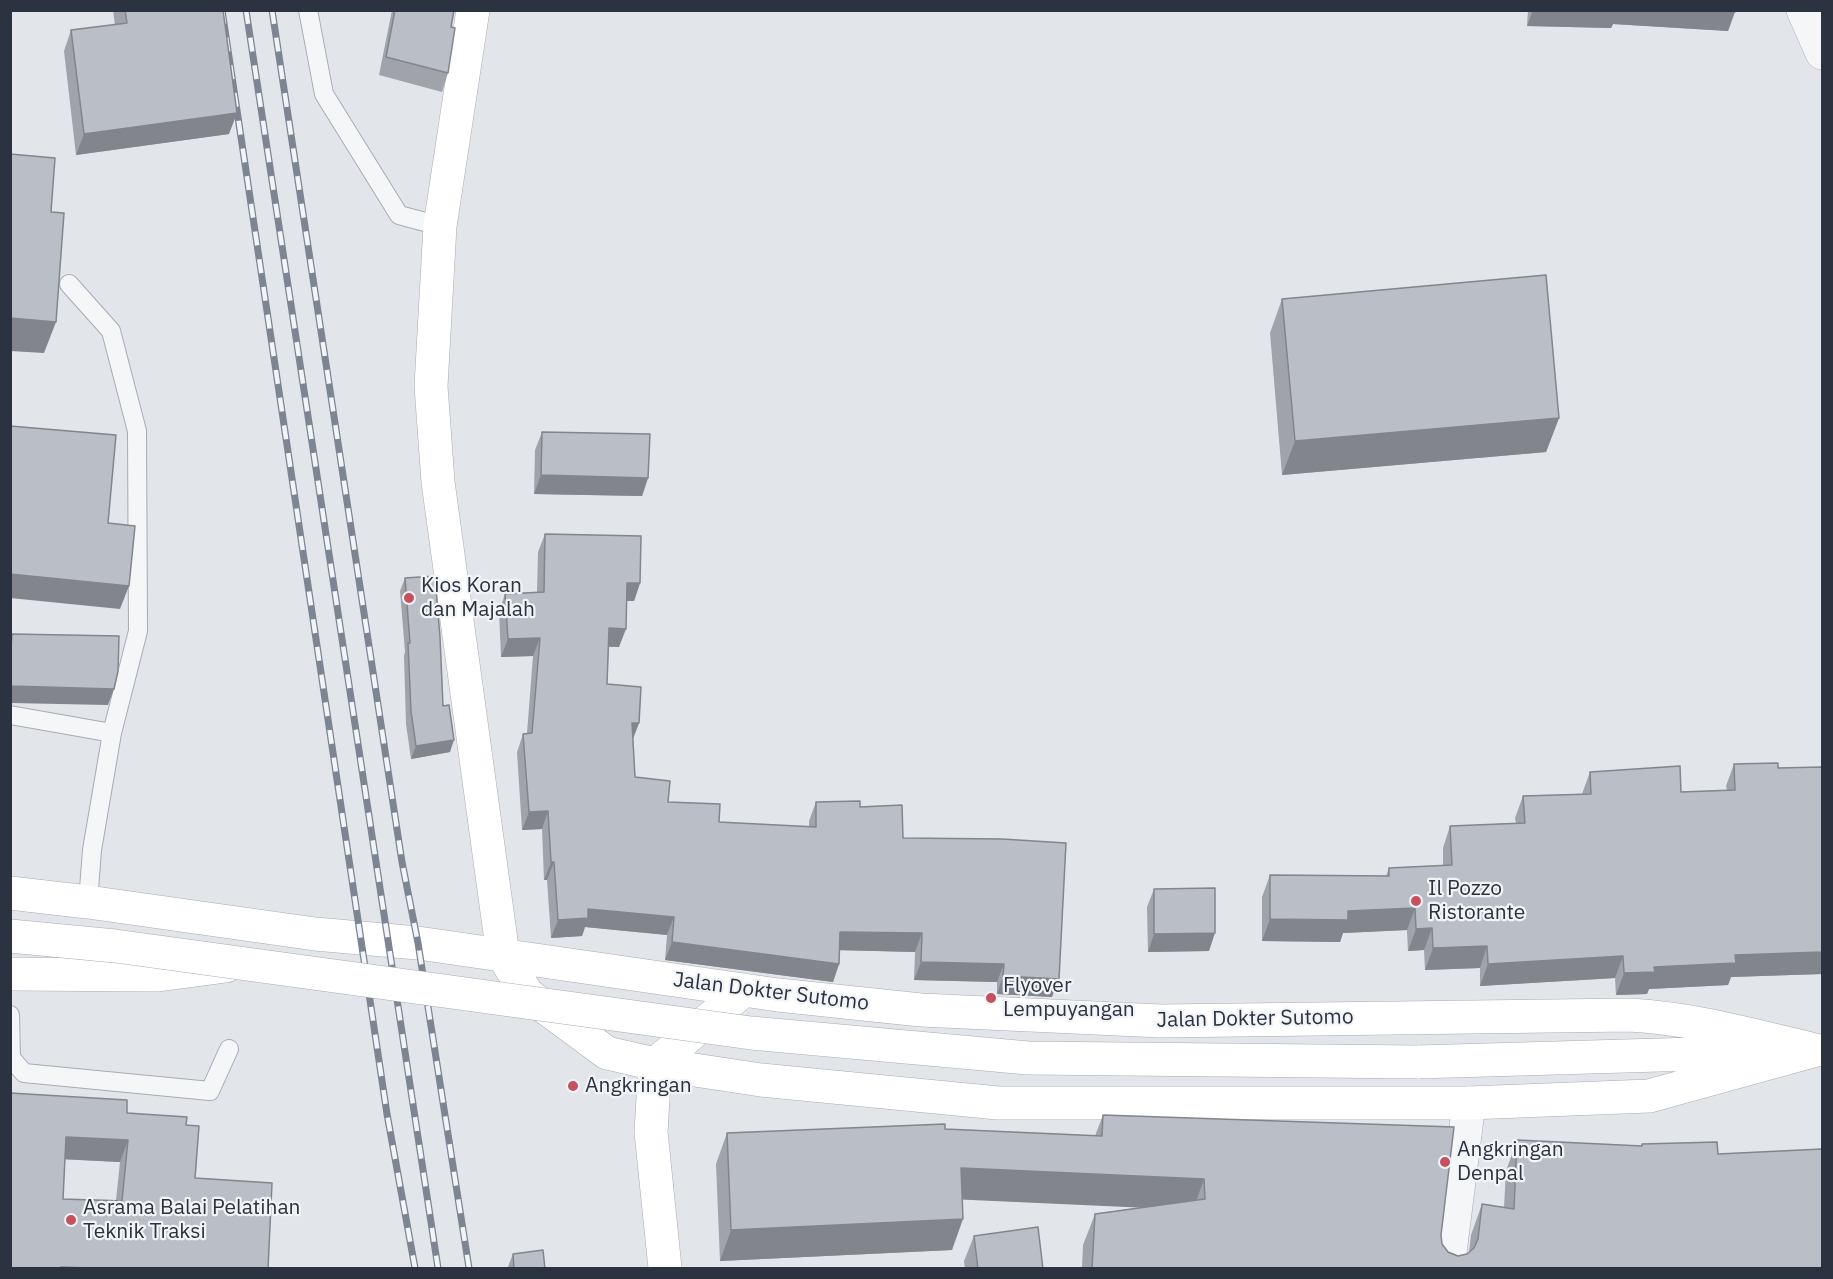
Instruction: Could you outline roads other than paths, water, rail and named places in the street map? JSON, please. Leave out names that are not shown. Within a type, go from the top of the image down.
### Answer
[{"type":"main road","points":[[473,10],[440,226],[431,386],[438,482],[503,955],[527,994],[608,1053],[655,1064],[761,1080],[998,1103],[1469,1103],[1649,1096],[1819,1050]]},
{"type":"main road","name":"Jalan Dokter Sutomo","points":[[10,893],[315,934],[418,943],[778,995],[871,1004],[1001,1015],[1161,1021],[1638,1015],[1703,1023],[1819,1050]]},
{"type":"main road","points":[[158,975],[162,913]]},
{"type":"main road","points":[[11,974],[158,975],[219,968],[315,934]]},
{"type":"main road","name":"Jalan Dokter Sutomo","points":[[10,936],[115,946],[751,1032],[1028,1058],[1417,1062],[1819,1050]]},
{"type":"main road","points":[[665,1269],[651,1132],[655,1064],[744,990]]},
{"type":"main road","points":[[867,1090],[848,1065],[850,1026],[871,1004]]},
{"type":"street","points":[[1803,10],[1822,53]]},
{"type":"street","points":[[1448,1269],[1469,1103]]},
{"type":"lane","points":[[308,10],[324,94],[351,139],[399,215],[440,226]]},
{"type":"lane","points":[[69,284],[111,331],[137,431],[138,631],[112,733],[92,850],[88,902]]},
{"type":"lane","points":[[10,715],[112,733]]},
{"type":"lane","points":[[10,987],[11,974]]},
{"type":"lane","points":[[10,1015],[11,1058],[24,1073],[210,1091],[229,1049]]},
{"type":"railway","points":[[222,10],[387,1114],[415,1268]]},
{"type":"railway","points":[[246,10],[438,1268]]},
{"type":"railway","points":[[272,10],[402,862],[418,943],[469,1268]]},
{"type":"place","name":"Kios Koran dan Majalah","points":[[409,598]]},
{"type":"place","name":"Il Pozzo Ristorante","points":[[1416,901]]},
{"type":"place","name":"Flyover Lempuyangan","points":[[991,998]]},
{"type":"place","name":"Angkringan","points":[[573,1086]]},
{"type":"place","name":"Angkringan Denpal","points":[[1445,1162]]},
{"type":"place","name":"Asrama Balai Pelatihan Teknik Traksi","points":[[71,1220]]}]
